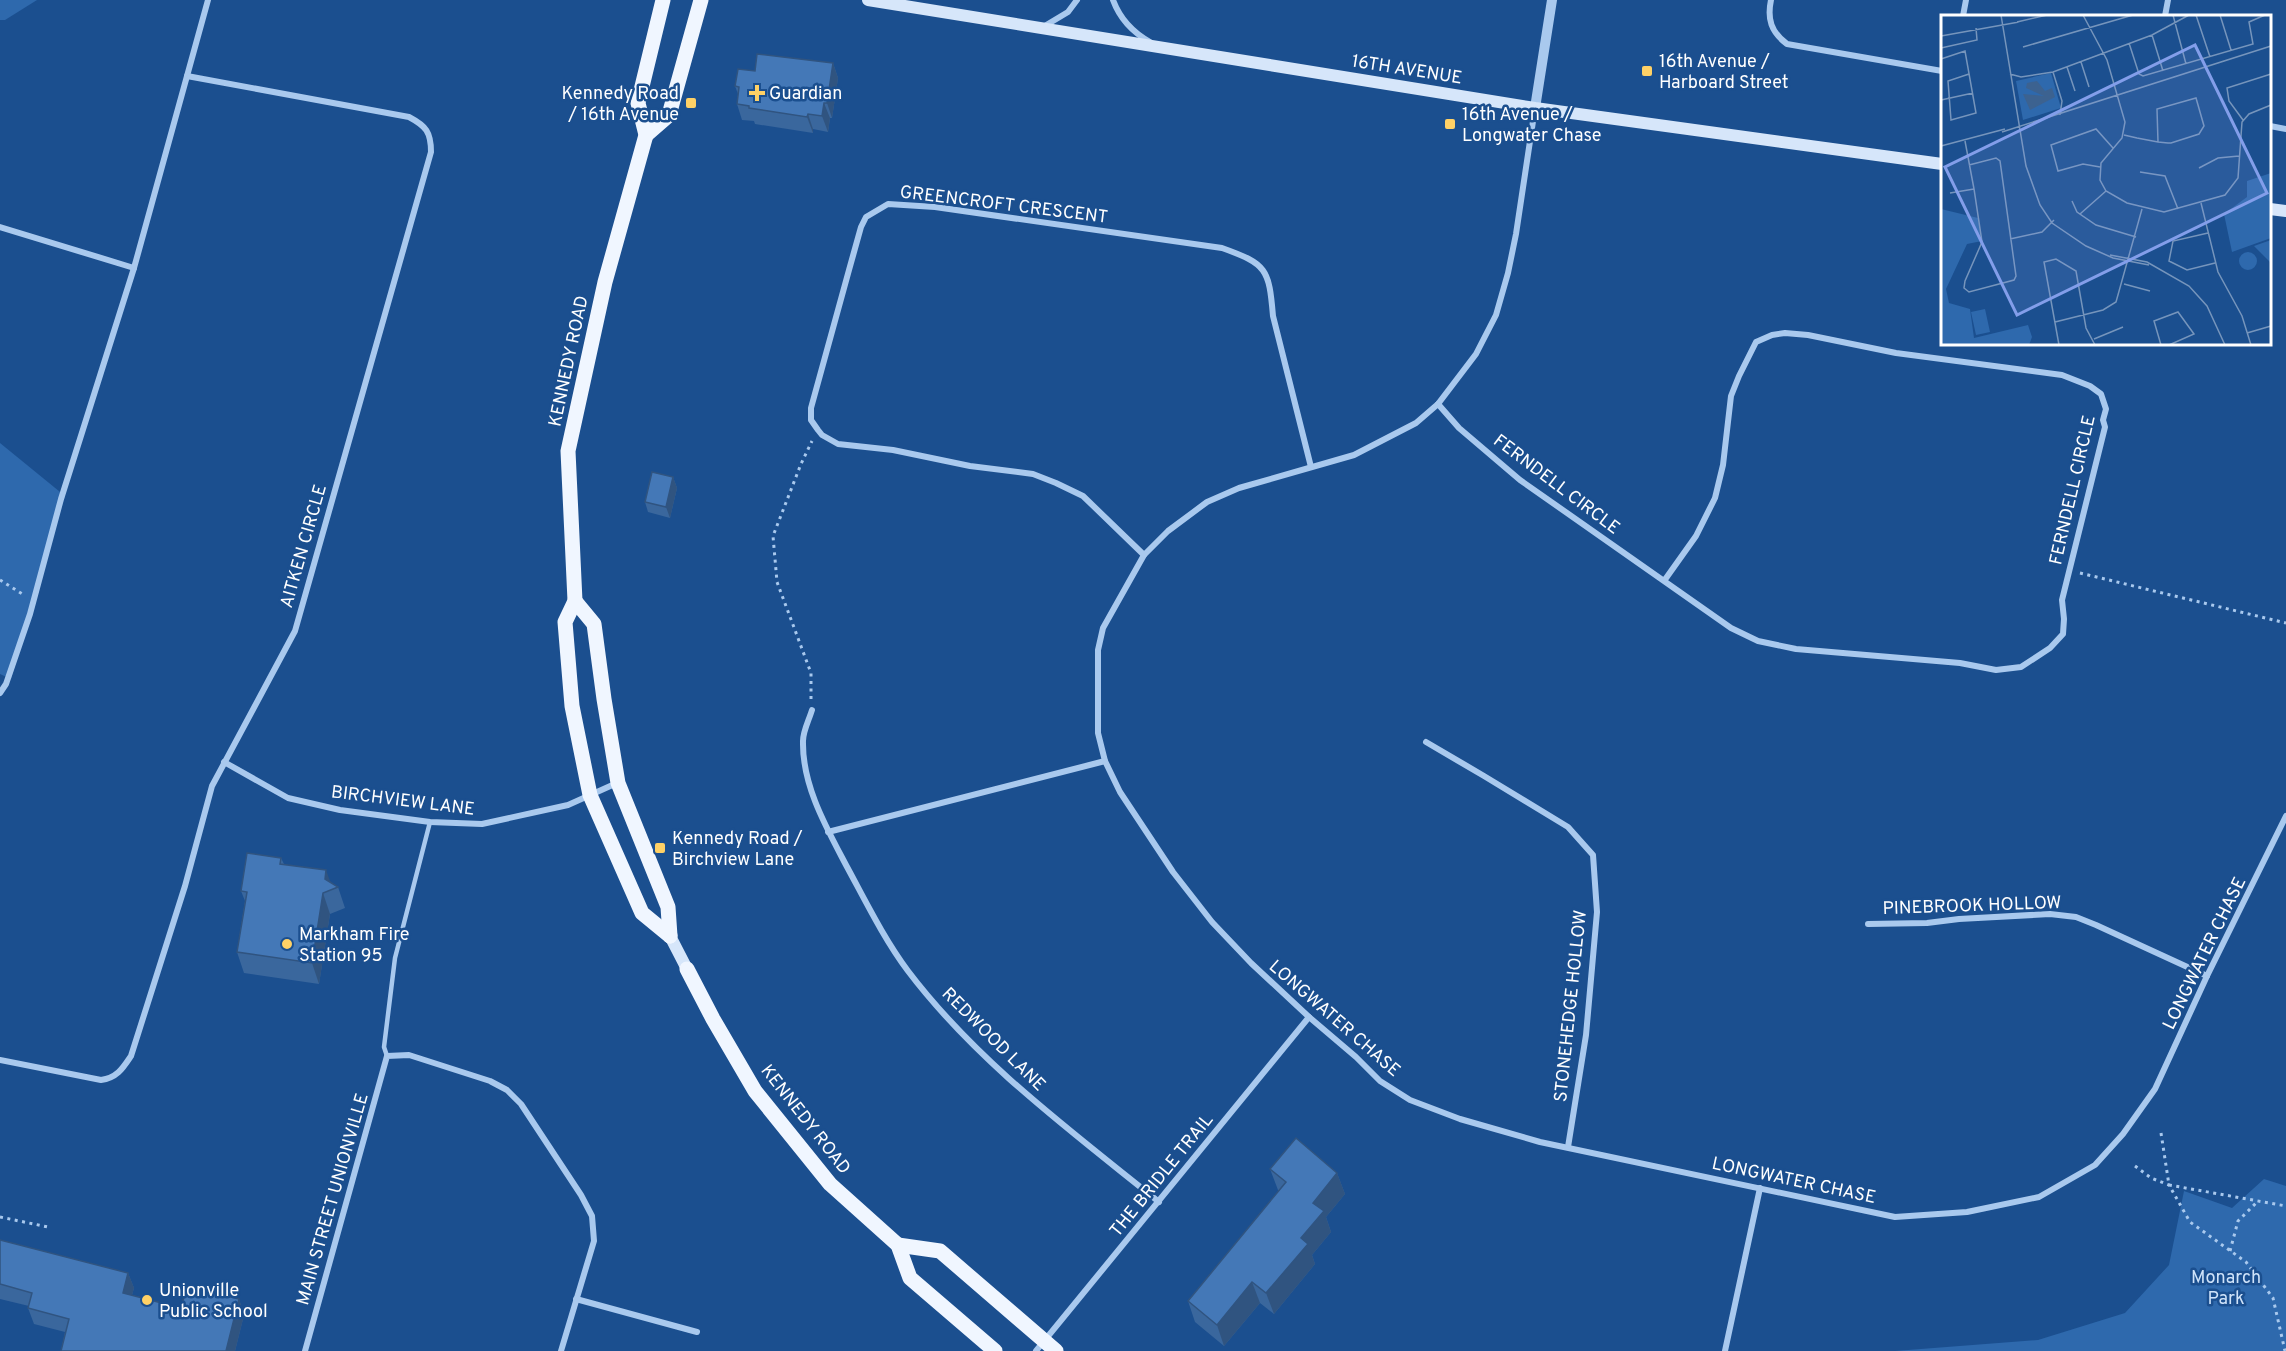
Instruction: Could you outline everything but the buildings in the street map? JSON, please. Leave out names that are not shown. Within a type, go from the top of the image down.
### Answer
[{"type":"main road","points":[[663,0],[638,104],[646,135],[669,115],[701,0]]},
{"type":"main road","name":"16TH AVENUE","points":[[868,0],[1535,108],[1941,164]]},
{"type":"main road","name":"KENNEDY ROAD","points":[[646,135],[605,282],[568,451],[575,601],[565,622],[572,706],[590,795],[642,913],[670,936]]},
{"type":"main road","points":[[2271,209],[2286,211]]},
{"type":"main road","name":"KENNEDY ROAD","points":[[575,601],[594,624],[618,783],[668,907],[670,936],[713,1019],[755,1091],[830,1184],[898,1245],[910,1278],[995,1351]]},
{"type":"main road","points":[[898,1245],[940,1251],[1046,1348]]},
{"type":"street","points":[[0,693],[6,684],[33,600],[61,499],[134,268],[208,0]]},
{"type":"street","points":[[1041,28],[1068,12],[1077,0]]},
{"type":"street","points":[[1113,0],[1119,16],[1140,36],[1158,47]]},
{"type":"street","points":[[1535,108],[1552,0]]},
{"type":"street","points":[[1771,0],[1769,15],[1772,27],[1787,44],[1941,71]]},
{"type":"street","points":[[1963,15],[1966,0]]},
{"type":"street","points":[[2165,15],[2168,0]]},
{"type":"street","name":"AITKEN CIRCLE","points":[[0,1060],[101,1080],[111,1078],[120,1072],[131,1056],[185,886],[212,786],[295,631],[431,152],[431,140],[424,124],[409,117],[187,76]]},
{"type":"street","name":"LONGWATER CHASE","points":[[1535,108],[1516,234],[1496,315],[1476,354],[1438,404],[1416,423],[1353,455],[1239,488],[1208,502],[1168,531],[1144,555],[1103,628],[1098,650],[1098,733],[1105,761],[1120,792],[1143,829],[1212,922],[1251,963],[1380,1081],[1410,1100],[1489,1128],[1540,1142],[1894,1217],[1967,1212],[2039,1197],[2095,1165],[2123,1134],[2155,1089],[2207,976],[2286,816]]},
{"type":"street","points":[[2271,126],[2286,129]]},
{"type":"street","name":"GREENCROFT CRESCENT","points":[[818,430],[811,420],[811,408],[861,227],[866,217],[888,204],[935,207],[1222,248],[1257,263],[1264,273],[1270,291],[1272,316],[1311,467]]},
{"type":"street","points":[[0,227],[134,268]]},
{"type":"street","name":"FERNDELL CIRCLE","points":[[1438,404],[1459,428],[1520,480],[1731,628],[1758,641],[1796,649],[1960,663],[1996,670],[2021,667],[2050,648],[2063,634],[2062,600],[2105,427],[2103,420],[2106,409],[2101,394],[2090,386],[2062,375],[1896,353],[1785,333],[1772,335],[1756,342],[1738,376],[1731,396],[1723,465],[1715,498],[1696,536],[1664,581]]},
{"type":"street","points":[[818,430],[822,435],[838,444],[893,450],[970,466],[1033,474],[1049,480],[1083,496],[1144,555]]},
{"type":"street","name":"REDWOOD LANE","points":[[812,710],[803,739],[807,772],[815,803],[828,832],[869,907],[907,969],[950,1022],[997,1067],[1056,1119],[1159,1202]]},
{"type":"street","name":"STONEHEDGE HOLLOW","points":[[1426,742],[1568,828],[1593,855],[1597,912],[1586,1035],[1568,1147]]},
{"type":"street","points":[[828,832],[1105,761]]},
{"type":"street","name":"BIRCHVIEW LANE","points":[[224,762],[288,798],[340,810],[430,822],[482,824],[568,805],[618,783]]},
{"type":"street","name":"PINEBROOK HOLLOW","points":[[1868,924],[1927,923],[2050,914],[2076,918],[2096,925],[2207,976]]},
{"type":"street","name":"THE BRIDLE TRAIL","points":[[1046,1348],[1159,1202],[1309,1017]]},
{"type":"street","points":[[387,1056],[409,1055],[490,1081],[507,1090],[521,1104],[581,1195],[591,1216],[594,1241],[561,1351]]},
{"type":"street","name":"MAIN STREET UNIONVILLE","points":[[305,1351],[387,1056]]},
{"type":"street","points":[[1725,1351],[1760,1188]]},
{"type":"street","points":[[576,1299],[697,1332]]},
{"type":"lane","points":[[387,1056],[384,1047],[395,958],[430,822]]},
{"type":"path","points":[[812,710],[811,673],[777,582],[773,536],[801,464],[818,430]]},
{"type":"path","points":[[2070,570],[2286,623]]},
{"type":"path","points":[[0,580],[33,600]]},
{"type":"path","points":[[2162,1133],[2169,1185],[2190,1222],[2246,1262],[2273,1298],[2284,1351]]},
{"type":"path","points":[[2135,1166],[2151,1178],[2169,1185],[2286,1206]]},
{"type":"path","points":[[2230,1251],[2238,1221],[2257,1202]]},
{"type":"path","points":[[0,1217],[48,1227]]},
{"type":"green space","points":[[0,0],[37,0],[5,20],[0,20]]},
{"type":"green space","points":[[0,443],[65,496],[11,679],[0,674]]},
{"type":"green space","name":"Monarch Park","points":[[2264,1179],[2286,1186],[2286,1351],[1895,1351],[2038,1340],[2125,1313],[2169,1265],[2184,1191],[2232,1208]]},
{"type":"place","name":"16th Avenue / Harboard Street","points":[[1647,71]]},
{"type":"place","name":"Guardian","points":[[757,93]]},
{"type":"place","name":"Kennedy Road / 16th Avenue","points":[[691,103]]},
{"type":"place","name":"16th Avenue / Longwater Chase","points":[[1450,124]]},
{"type":"place","name":"Kennedy Road / Birchview Lane","points":[[660,848]]},
{"type":"place","name":"Markham Fire Station 95","points":[[287,944]]},
{"type":"place","name":"Unionville Public School","points":[[147,1300]]}]
